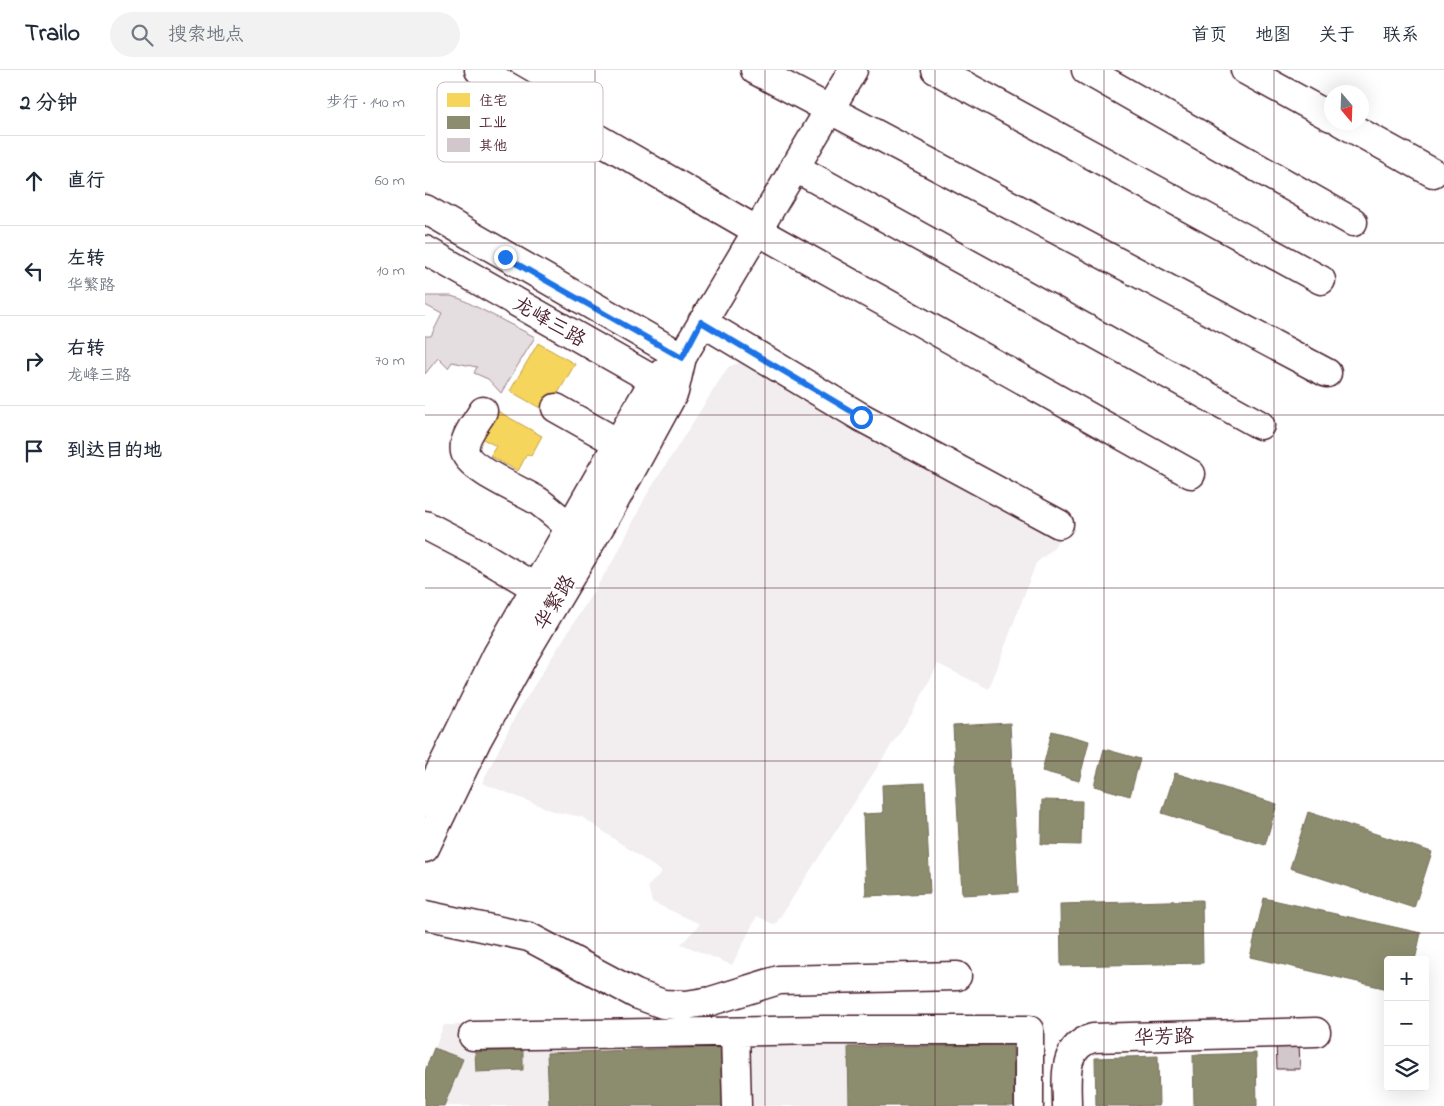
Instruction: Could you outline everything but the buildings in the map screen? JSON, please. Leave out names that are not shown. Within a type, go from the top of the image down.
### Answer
[{"type":"street","points":[[479,70],[500,82]]},
{"type":"street","points":[[755,70],[1327,373]]},
{"type":"street","name":"华繁路","points":[[425,802],[497,655],[618,443],[664,386],[682,358],[703,319],[853,70]]},
{"type":"street","points":[[936,70],[1321,280]]},
{"type":"street","points":[[1087,70],[1353,222]]},
{"type":"street","points":[[1245,70],[1324,113]]},
{"type":"street","points":[[1356,130],[1433,172]]},
{"type":"street","points":[[603,142],[756,230],[1191,474]]},
{"type":"street","points":[[795,167],[1260,425]]},
{"type":"street","name":"龙峰三路","points":[[425,209],[682,358]]},
{"type":"street","name":"龙峰三路","points":[[425,250],[664,386]]},
{"type":"street","points":[[703,319],[861,417],[1059,524]]},
{"type":"street","name":"华繁路","points":[[425,848],[477,740],[526,650],[607,513],[664,386]]},
{"type":"street","points":[[556,408],[618,443]]},
{"type":"street","points":[[483,411],[466,441],[465,454],[467,459],[535,499],[571,528]]},
{"type":"street","points":[[425,525],[536,588]]},
{"type":"street","points":[[425,915],[529,937],[652,1002],[673,1006],[711,1001],[779,980],[957,976]]},
{"type":"street","points":[[473,1036],[1029,1030],[1029,1106]]},
{"type":"street","points":[[735,1032],[737,1106]]},
{"type":"street","name":"华芳路","points":[[1067,1106],[1068,1058],[1079,1045],[1093,1038],[1316,1032]]},
{"type":"shaded area","points":[[425,296],[451,296],[461,299],[535,337],[501,393],[488,379],[474,373],[477,367],[452,362],[448,368],[438,358],[425,374],[425,336],[431,336],[442,314],[425,305]]},
{"type":"shaded area","points":[[747,360],[1060,537],[1053,549],[1036,563],[989,689],[938,664],[913,712],[775,925],[757,916],[732,965],[681,944],[700,924],[652,902],[648,886],[662,872],[582,817],[556,812],[482,783],[518,711],[616,556],[646,496],[728,367]]},
{"type":"shaded area","points":[[766,1019],[1045,1021],[1045,1106],[425,1106],[425,1071],[444,1025]]},
{"type":"route","points":[[505,257],[682,358],[701,322],[861,417]]}]
